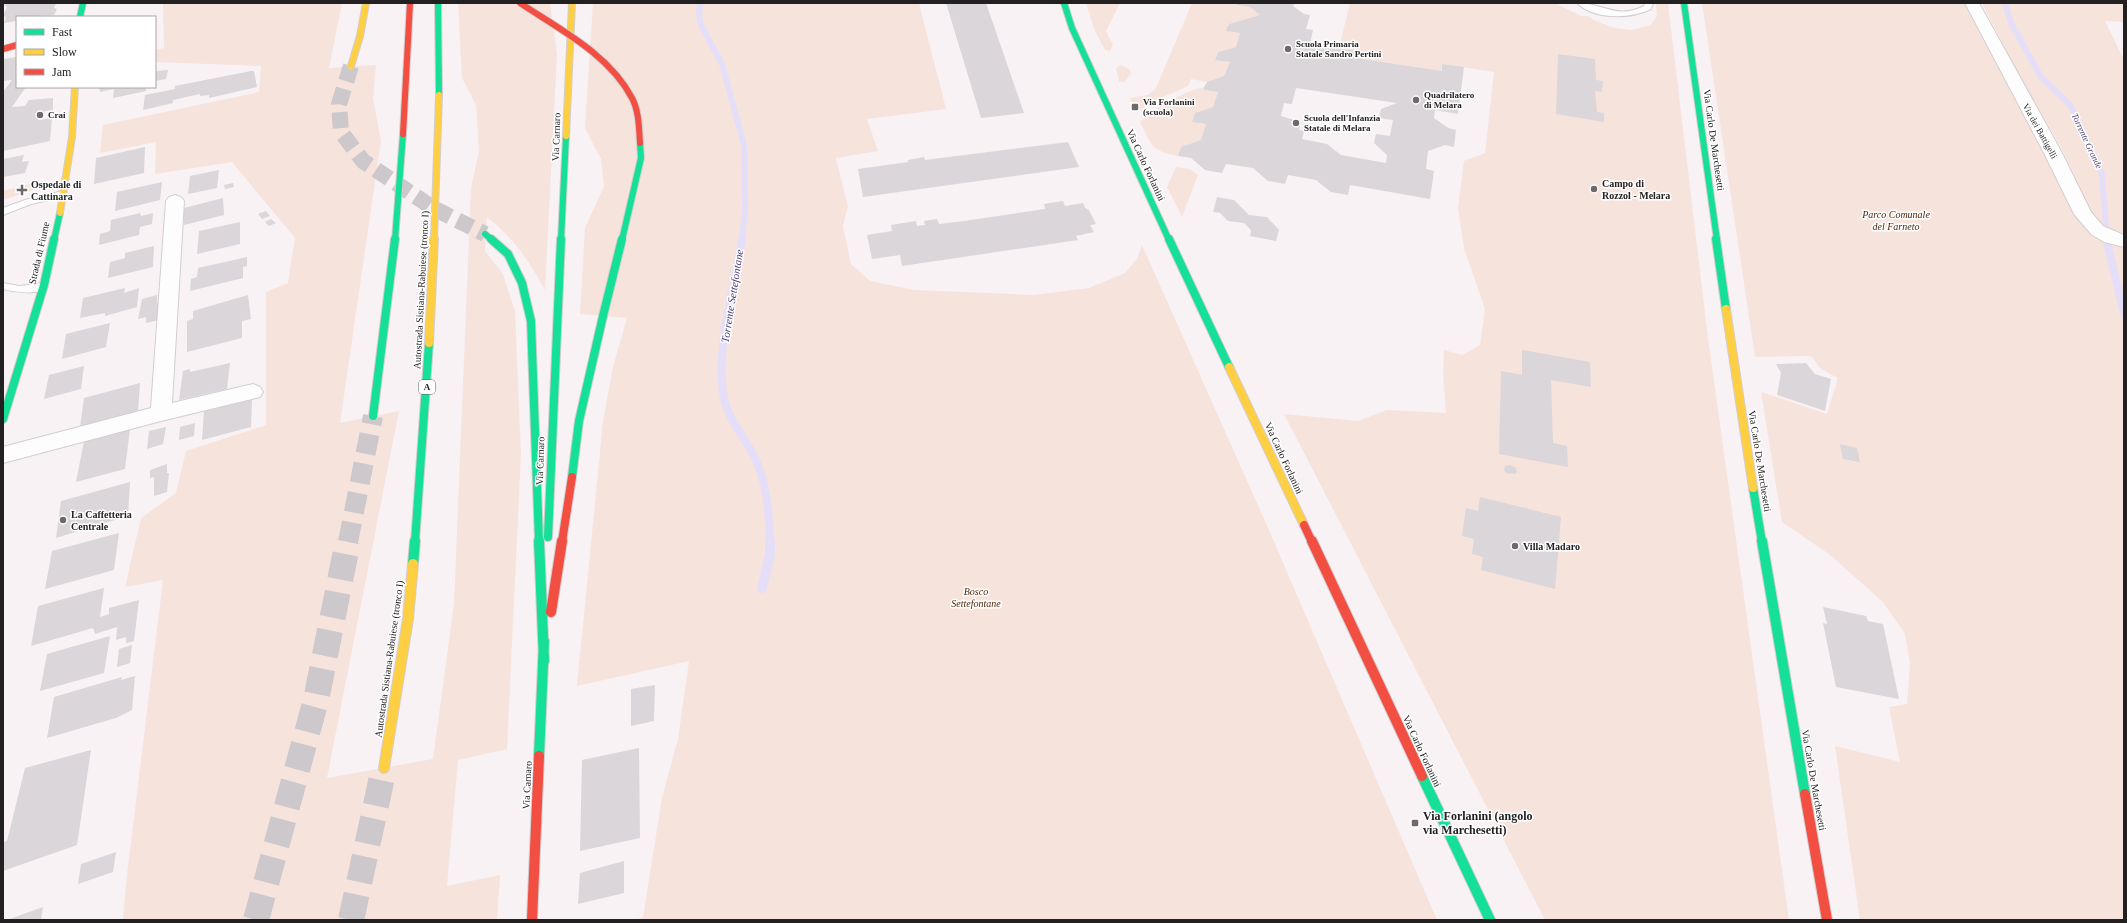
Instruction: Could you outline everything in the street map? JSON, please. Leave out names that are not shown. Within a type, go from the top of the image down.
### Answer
[{"type":"main road","points":[[80,16],[83,3]]},
{"type":"main road","points":[[351,66],[360,36],[366,3]]},
{"type":"main road","points":[[373,416],[396,233],[406,100],[410,3]]},
{"type":"main road","name":"Autostrada Sistiana-Rabuiese (tronco I)","points":[[384,768],[408,619],[426,405],[439,128],[438,3]]},
{"type":"main road","points":[[520,3],[590,52],[615,73],[632,98],[639,122],[640,165],[579,421],[567,516],[544,661]]},
{"type":"main road","points":[[565,3],[571,20]]},
{"type":"main road","name":"Via Carnaro","points":[[532,920],[544,661],[557,310],[564,212],[572,3]]},
{"type":"main road","name":"Via Carlo Forlanini","points":[[1064,3],[1072,28],[1135,167],[1490,920]]},
{"type":"main road","name":"Via Carlo De Marchesetti","points":[[1684,3],[1730,334],[1758,520],[1827,920]]},
{"type":"main road","points":[[3,49],[16,45]]},
{"type":"main road","name":"Strada di Fiume","points":[[3,419],[43,286],[63,194],[73,136],[76,88]]},
{"type":"main road","points":[[485,234],[508,254],[522,282],[531,321],[544,661]]},
{"type":"street","name":"Via dei Battigelli","points":[[1972,3],[2053,153],[2082,214],[2097,230],[2111,238],[2124,241]]},
{"type":"street","points":[[161,413],[175,201]]},
{"type":"street","points":[[3,455],[161,413],[253,392]]},
{"type":"lane","points":[[1581,3],[1597,10],[1614,14],[1640,12],[1648,7],[1649,3]]},
{"type":"lane","points":[[3,212],[28,202],[63,194]]},
{"type":"lane","points":[[3,286],[19,290],[43,286]]},
{"type":"green space","points":[[163,3],[342,3],[329,68],[376,65],[373,99],[381,141],[340,423],[399,411],[327,778],[433,759],[454,604],[471,188],[479,151],[476,105],[462,78],[458,3],[550,3],[557,54],[545,290],[520,250],[497,225],[487,217],[485,251],[503,274],[515,312],[521,454],[507,749],[458,760],[447,886],[500,875],[497,920],[123,920],[127,875],[163,580],[125,587],[141,518],[176,493],[186,451],[266,425],[266,292],[288,283],[295,238],[232,162],[155,174],[156,142],[100,153],[103,125],[259,92],[261,66],[156,62],[156,50],[164,48]]},
{"type":"green space","name":"Bosco Settefontane","points":[[593,3],[919,3],[946,109],[867,119],[878,151],[836,158],[848,206],[843,226],[851,264],[870,281],[914,290],[1034,295],[1089,288],[1125,273],[1137,259],[1142,245],[1265,521],[1437,920],[635,920],[643,917],[662,798],[678,739],[689,661],[577,686],[603,421],[613,367],[627,318],[580,314],[585,228],[604,186],[601,159],[585,128]]},
{"type":"green space","points":[[1086,3],[1120,3],[1106,31],[1113,45],[1110,51],[1105,50],[1095,31]]},
{"type":"green space","points":[[1192,3],[1237,3],[1237,5],[1250,7],[1260,15],[1229,24],[1227,31],[1240,33],[1236,47],[1218,52],[1215,59],[1230,62],[1224,76],[1207,82],[1191,79],[1188,86],[1149,103],[1136,114],[1140,109],[1137,103],[1132,103],[1130,98],[1148,95],[1156,88]]},
{"type":"green space","points":[[1350,3],[1555,3],[1581,16],[1588,16],[1614,28],[1632,30],[1651,25],[1657,16],[1656,3],[1668,3],[1708,338],[1789,920],[1545,920],[1284,414],[1358,421],[1387,410],[1446,413],[1443,373],[1444,350],[1462,355],[1480,345],[1485,309],[1464,248],[1458,208],[1464,161],[1485,153],[1494,72],[1443,64],[1442,71],[1356,58],[1357,51],[1339,48]]},
{"type":"green space","name":"Parco Comunale del Farneto","points":[[1702,3],[1964,3],[2077,218],[2094,235],[2124,246],[2124,920],[1860,920],[1835,746],[1900,762],[1889,707],[1907,704],[1910,663],[1905,634],[1883,602],[1829,554],[1782,522],[1761,392],[1827,414],[1838,378],[1821,369],[1811,356],[1755,357]]},
{"type":"green space","points":[[1982,3],[2123,3],[2124,22],[2105,21],[2124,60],[2124,233],[2106,228],[2093,215],[2061,147],[2020,78]]},
{"type":"green space","points":[[1121,65],[1130,70],[1131,74],[1124,82],[1119,82],[1116,68]]},
{"type":"green space","points":[[1204,87],[1204,90],[1218,92],[1213,107],[1195,113],[1192,122],[1206,124],[1201,140],[1181,147],[1178,156],[1162,152],[1153,146],[1140,122],[1170,101],[1186,93]]},
{"type":"green space","points":[[1176,167],[1190,169],[1198,175],[1182,217],[1167,187]]},
{"type":"green space","name":"Ospedale di Cattinara","points":[[42,181],[42,184],[31,191],[3,200],[3,191]]},
{"type":"building","points":[[3,3],[56,3],[54,8],[57,9],[54,15],[16,16],[16,21],[4,23],[6,17],[3,16],[7,7]]},
{"type":"building","points":[[946,3],[986,3],[1024,113],[981,118]]},
{"type":"building","name":"Quadrilatero di Melara","points":[[1237,3],[1294,3],[1293,6],[1304,14],[1310,15],[1306,29],[1313,30],[1310,44],[1357,51],[1356,58],[1442,71],[1442,64],[1464,67],[1458,114],[1435,110],[1434,118],[1448,128],[1456,130],[1454,147],[1445,145],[1428,151],[1426,169],[1434,171],[1430,199],[1350,185],[1348,195],[1331,192],[1316,180],[1288,175],[1285,184],[1268,181],[1253,168],[1226,164],[1222,173],[1205,170],[1191,158],[1178,156],[1181,147],[1201,140],[1206,124],[1192,122],[1195,113],[1213,107],[1218,92],[1204,90],[1204,87],[1207,82],[1224,76],[1230,62],[1215,60],[1218,52],[1236,47],[1240,33],[1226,31],[1229,24],[1260,15],[1250,7],[1237,5]],"holes":[[[1296,88],[1397,103],[1381,109],[1379,118],[1393,120],[1390,136],[1376,134],[1374,143],[1387,155],[1386,163],[1341,155],[1327,144],[1302,139],[1304,131],[1299,130],[1301,122],[1281,116],[1284,103],[1292,104]]]},
{"type":"building","points":[[1558,54],[1595,59],[1596,80],[1603,81],[1602,92],[1595,91],[1597,112],[1604,113],[1604,122],[1556,114]]},
{"type":"building","points":[[16,57],[16,88],[25,88],[12,107],[25,106],[29,100],[53,98],[53,110],[44,111],[39,120],[52,118],[50,141],[3,151],[3,92],[12,80],[3,81],[3,59]]},
{"type":"building","points":[[168,70],[166,79],[156,81],[156,71]]},
{"type":"building","points":[[254,71],[257,87],[209,98],[209,95],[200,96],[200,94],[173,100],[173,103],[143,110],[145,95],[175,89],[175,86]]},
{"type":"building","points":[[99,88],[146,88],[146,91],[113,98],[114,89],[100,92]]},
{"type":"building","points":[[1068,142],[1079,167],[863,197],[858,169],[908,162],[908,160],[924,157],[925,160]]},
{"type":"building","points":[[145,147],[144,173],[94,184],[96,158]]},
{"type":"building","points":[[24,155],[22,162],[29,161],[25,173],[3,177],[3,159]]},
{"type":"building","points":[[219,170],[217,188],[188,194],[190,176]]},
{"type":"building","points":[[162,182],[160,200],[115,211],[117,192]]},
{"type":"building","points":[[233,183],[234,187],[225,189],[224,185]]},
{"type":"building","points":[[1217,197],[1234,200],[1249,215],[1267,217],[1279,230],[1276,241],[1250,236],[1251,230],[1244,223],[1228,221],[1220,213],[1213,212]]},
{"type":"building","points":[[223,198],[224,215],[184,225],[184,208]]},
{"type":"building","points":[[1063,201],[1065,206],[1083,203],[1085,208],[1089,210],[1096,224],[1090,225],[1094,232],[1076,236],[1078,240],[902,266],[900,255],[872,259],[867,235],[892,231],[891,225],[916,221],[917,226],[925,225],[924,221],[937,219],[939,224],[964,221],[1045,209],[1044,204]]},
{"type":"building","points":[[266,211],[270,216],[262,219],[258,214]]},
{"type":"building","points":[[140,213],[141,216],[153,213],[152,224],[140,227],[139,235],[99,245],[100,234],[110,231],[111,220]]},
{"type":"building","points":[[271,219],[276,223],[269,226],[265,222]]},
{"type":"building","points":[[240,222],[240,244],[197,254],[199,231]]},
{"type":"building","points":[[154,246],[153,267],[108,278],[110,262],[125,258],[125,253]]},
{"type":"building","points":[[247,257],[247,266],[243,267],[243,278],[190,291],[191,279],[197,277],[198,268]]},
{"type":"building","points":[[125,288],[124,293],[139,288],[137,307],[105,316],[105,313],[80,318],[83,298]]},
{"type":"building","points":[[157,295],[157,303],[161,302],[159,320],[146,323],[146,317],[138,319],[142,299]]},
{"type":"building","points":[[248,295],[251,319],[242,321],[242,338],[187,352],[187,321],[193,319],[193,311]]},
{"type":"building","points":[[110,323],[106,347],[62,359],[66,334]]},
{"type":"building","points":[[1522,350],[1590,362],[1591,387],[1551,380],[1553,443],[1567,446],[1568,467],[1499,454],[1501,371],[1522,375]]},
{"type":"building","points":[[230,363],[227,389],[179,400],[183,371],[190,369],[190,372]]},
{"type":"building","points":[[1806,363],[1815,374],[1831,379],[1825,411],[1777,395],[1781,373],[1776,364]]},
{"type":"building","points":[[84,366],[81,389],[44,399],[49,375]]},
{"type":"building","points":[[140,383],[138,412],[80,427],[84,398]]},
{"type":"building","points":[[252,399],[251,427],[202,440],[204,411]]},
{"type":"building","points":[[195,423],[194,436],[179,440],[180,427]]},
{"type":"building","points":[[166,427],[163,444],[147,449],[149,431]]},
{"type":"building","points":[[130,429],[125,469],[76,482],[84,441]]},
{"type":"building","points":[[1840,444],[1857,448],[1860,462],[1843,459]]},
{"type":"building","points":[[167,464],[167,473],[169,473],[167,492],[154,496],[154,477],[150,478],[150,470]]},
{"type":"building","points":[[1510,465],[1516,468],[1517,472],[1515,474],[1506,473],[1504,470],[1505,466]]},
{"type":"building","points":[[130,482],[128,516],[56,538],[61,501]]},
{"type":"building","name":"Villa Madaro","points":[[1480,497],[1561,517],[1555,589],[1481,570],[1483,557],[1472,554],[1474,539],[1462,536],[1466,508],[1478,511]]},
{"type":"building","points":[[119,533],[114,570],[45,589],[52,551]]},
{"type":"building","points":[[104,588],[100,617],[109,614],[109,608],[139,600],[134,641],[126,643],[126,637],[116,640],[117,627],[95,634],[93,628],[31,646],[38,606]]},
{"type":"building","points":[[1823,607],[1866,616],[1868,621],[1883,624],[1899,699],[1836,687],[1823,623],[1827,624]]},
{"type":"building","points":[[110,636],[104,673],[40,691],[47,654]]},
{"type":"building","points":[[132,645],[130,663],[117,667],[119,649]]},
{"type":"building","points":[[135,676],[132,710],[116,718],[47,738],[54,697],[122,677],[121,680]]},
{"type":"building","points":[[655,685],[654,721],[631,726],[631,689]]},
{"type":"building","points":[[639,748],[640,838],[580,851],[582,760]]},
{"type":"building","points":[[91,750],[77,845],[3,871],[3,842],[7,841],[25,768]]},
{"type":"building","points":[[116,852],[113,872],[78,884],[81,864]]},
{"type":"building","points":[[624,861],[624,893],[578,904],[580,873]]},
{"type":"building","points":[[43,907],[41,920],[7,920]]},
{"type":"waterway","name":"Torrente Settefontane","points":[[700,3],[699,16],[701,25],[722,64],[744,145],[745,210],[742,240]]},
{"type":"waterway","name":"Torrente Grande","points":[[2005,3],[2011,23],[2041,77],[2071,106],[2102,174],[2106,228]]},
{"type":"waterway","name":"Torrente Settefontane","points":[[742,239],[726,321],[723,343],[722,384],[725,402],[730,416],[754,456],[762,477],[768,509],[770,542]]},
{"type":"waterway","name":"Torrente Grande","points":[[2107,242],[2124,314]]},
{"type":"waterway","name":"Torrente Settefontane","points":[[762,588],[770,554],[770,542]]},
{"type":"tunnel","points":[[351,66],[339,104],[341,132],[363,161],[433,208],[485,234]]},
{"type":"tunnel","points":[[348,542],[373,416]]},
{"type":"tunnel","points":[[256,920],[316,700],[348,541]]},
{"type":"tunnel","points":[[351,920],[384,768]]},
{"type":"traffic: fast","points":[[80,16],[83,3]]},
{"type":"traffic: fast","points":[[438,3],[439,95]]},
{"type":"traffic: fast","points":[[1064,3],[1072,28],[1135,167],[1229,367]]},
{"type":"traffic: fast","points":[[1684,3],[1726,309]]},
{"type":"traffic: fast","points":[[373,416],[396,233],[403,134]]},
{"type":"traffic: fast","points":[[548,537],[566,136]]},
{"type":"traffic: fast","points":[[603,316],[634,191],[641,158],[640,143]]},
{"type":"traffic: fast","points":[[3,419],[44,285],[60,213]]},
{"type":"traffic: fast","points":[[485,234],[508,254],[522,283],[531,321],[544,661]]},
{"type":"traffic: fast","points":[[572,477],[579,421],[603,316]]},
{"type":"traffic: fast","points":[[413,564],[426,405],[429,343]]},
{"type":"traffic: fast","points":[[1753,488],[1805,794]]},
{"type":"traffic: fast","points":[[539,756],[544,641]]},
{"type":"traffic: fast","points":[[1422,776],[1490,920]]},
{"type":"traffic: slow","points":[[351,66],[360,36],[366,3]]},
{"type":"traffic: slow","points":[[566,136],[572,3]]},
{"type":"traffic: slow","points":[[60,213],[72,137],[75,88]]},
{"type":"traffic: slow","points":[[429,343],[439,128],[439,95]]},
{"type":"traffic: slow","points":[[1726,309],[1753,488]]},
{"type":"traffic: slow","points":[[1229,367],[1304,525]]},
{"type":"traffic: slow","points":[[384,768],[408,619],[413,564]]},
{"type":"traffic: jam","points":[[403,134],[410,3]]},
{"type":"traffic: jam","points":[[520,3],[582,44],[611,69],[623,83],[636,108],[640,143]]},
{"type":"traffic: jam","points":[[3,49],[16,45]]},
{"type":"traffic: jam","points":[[551,612],[572,477]]},
{"type":"traffic: jam","points":[[1304,525],[1422,776]]},
{"type":"traffic: jam","points":[[532,920],[539,756]]},
{"type":"traffic: jam","points":[[1805,794],[1827,920]]},
{"type":"place","name":"Scuola Primaria Statale Sandro Pertini","points":[[1288,49]]},
{"type":"place","name":"Quadrilatero di Melara","points":[[1416,100]]},
{"type":"place","name":"Via Forlanini (scuola)","points":[[1135,107]]},
{"type":"place","name":"Crai","points":[[40,115]]},
{"type":"place","name":"Scuola dell'Infanzia Statale di Melara","points":[[1296,123]]},
{"type":"place","name":"Campo di Rozzol - Melara","points":[[1594,189]]},
{"type":"place","name":"Ospedale di Cattinara","points":[[22,190]]},
{"type":"place","name":"La Caffetteria Centrale","points":[[63,520]]},
{"type":"place","name":"Villa Madaro","points":[[1515,546]]},
{"type":"place","name":"Via Forlanini (angolo via Marchesetti)","points":[[1415,823]]}]
